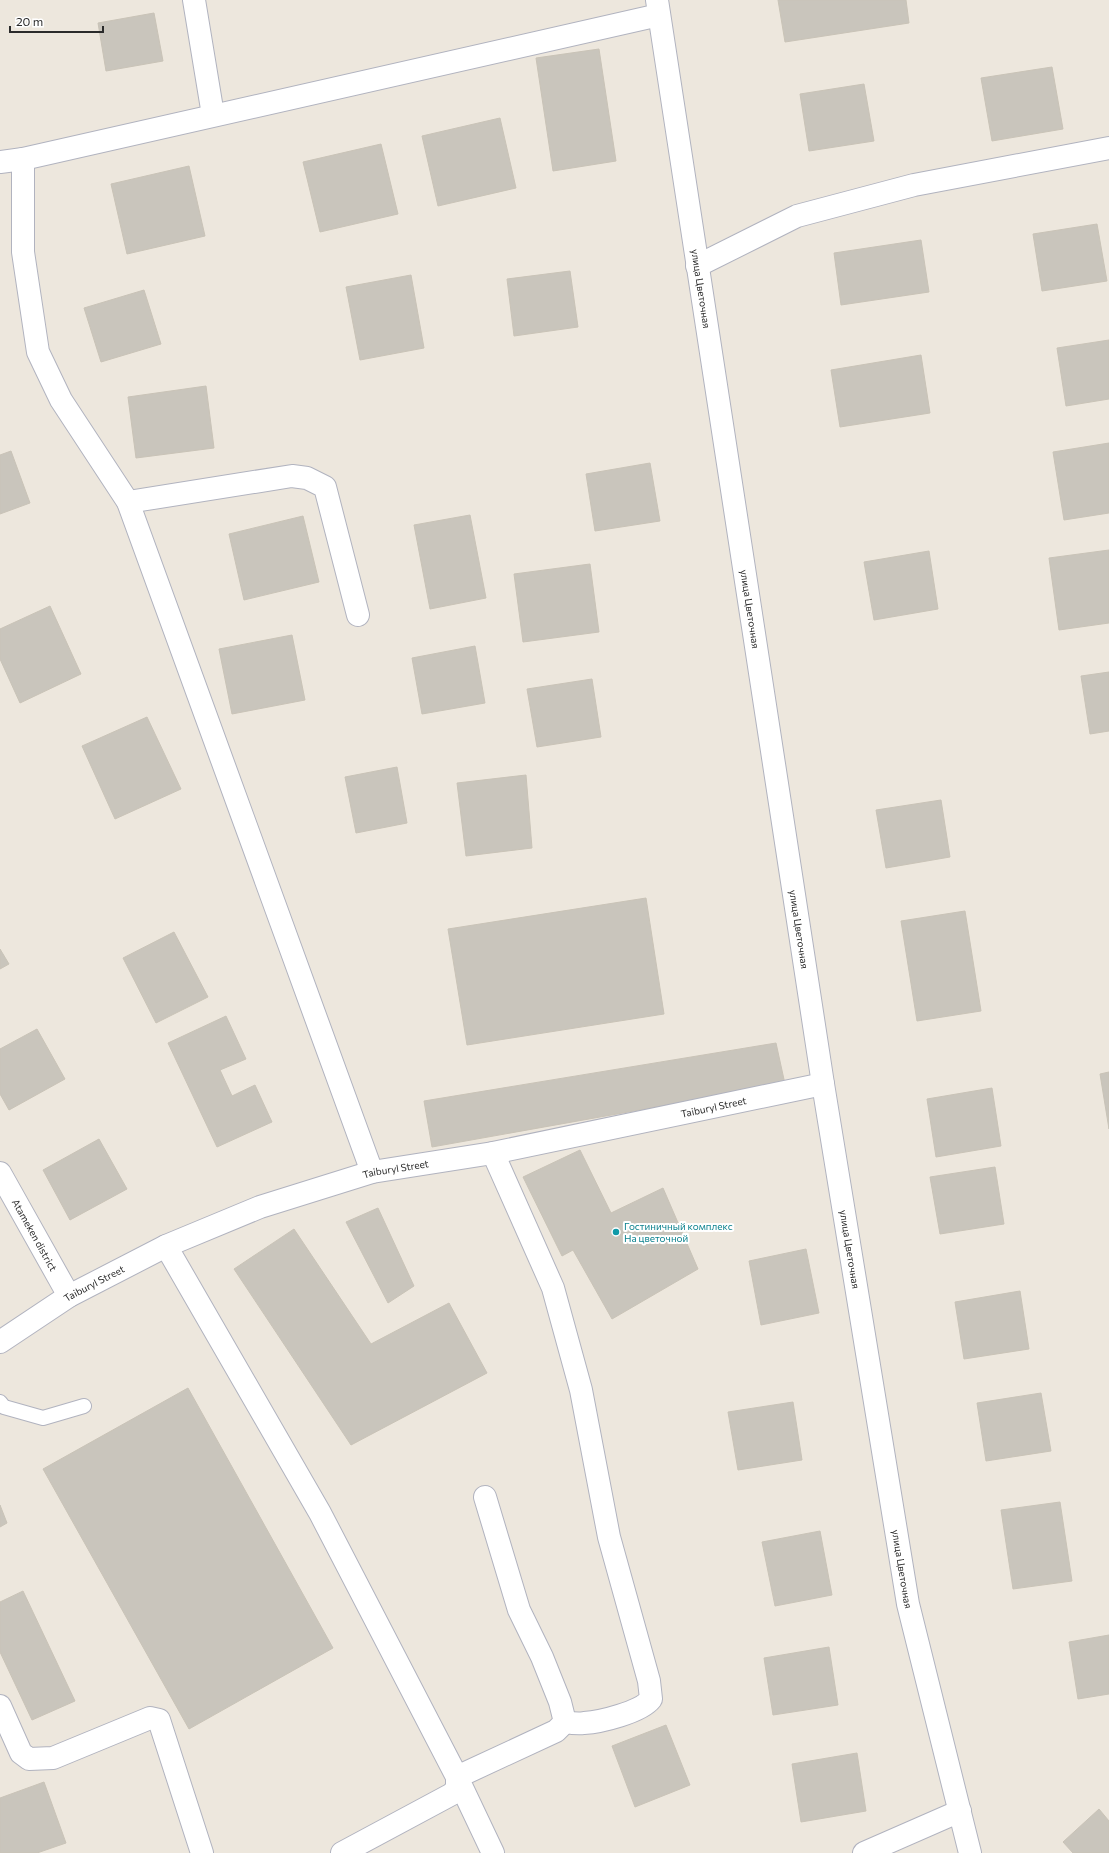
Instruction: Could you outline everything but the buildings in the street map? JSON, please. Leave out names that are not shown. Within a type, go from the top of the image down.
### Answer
[{"type":"street","points":[[194,0],[213,115]]},
{"type":"street","points":[[0,162],[23,159],[213,115],[658,7]]},
{"type":"street","name":"улица Цветочная","points":[[658,7],[823,1084],[908,1604],[970,1853]]},
{"type":"street","points":[[697,266],[796,216],[914,185],[1109,148]]},
{"type":"street","points":[[23,159],[23,252],[38,352],[61,400],[128,502],[372,1172]]},
{"type":"street","points":[[128,502],[292,476],[307,478],[325,488],[358,615]]},
{"type":"street","name":"Taiburyl Street","points":[[0,1342],[69,1296],[166,1246],[260,1207],[372,1172],[493,1154],[823,1084]]},
{"type":"street","points":[[493,1154],[553,1288],[581,1390],[609,1537],[649,1681],[651,1699],[646,1706],[603,1720],[583,1724],[565,1722]]},
{"type":"street","name":"Atameken district","points":[[0,1173],[69,1296]]},
{"type":"street","points":[[166,1246],[320,1513],[457,1777],[493,1853]]},
{"type":"street","points":[[485,1497],[519,1610],[542,1657],[560,1702],[565,1722]]},
{"type":"street","points":[[0,1706],[21,1753],[29,1759],[53,1758],[150,1718],[159,1720],[202,1853]]},
{"type":"street","points":[[457,1777],[556,1731],[565,1722]]},
{"type":"street","points":[[347,1852],[452,1794],[457,1788],[457,1777]]},
{"type":"street","points":[[864,1853],[960,1811]]},
{"type":"lane","points":[[0,1402],[4,1407],[43,1418],[84,1406]]},
{"type":"place","name":"Гостиничный комплекс На цветочной","points":[[616,1232]]}]
